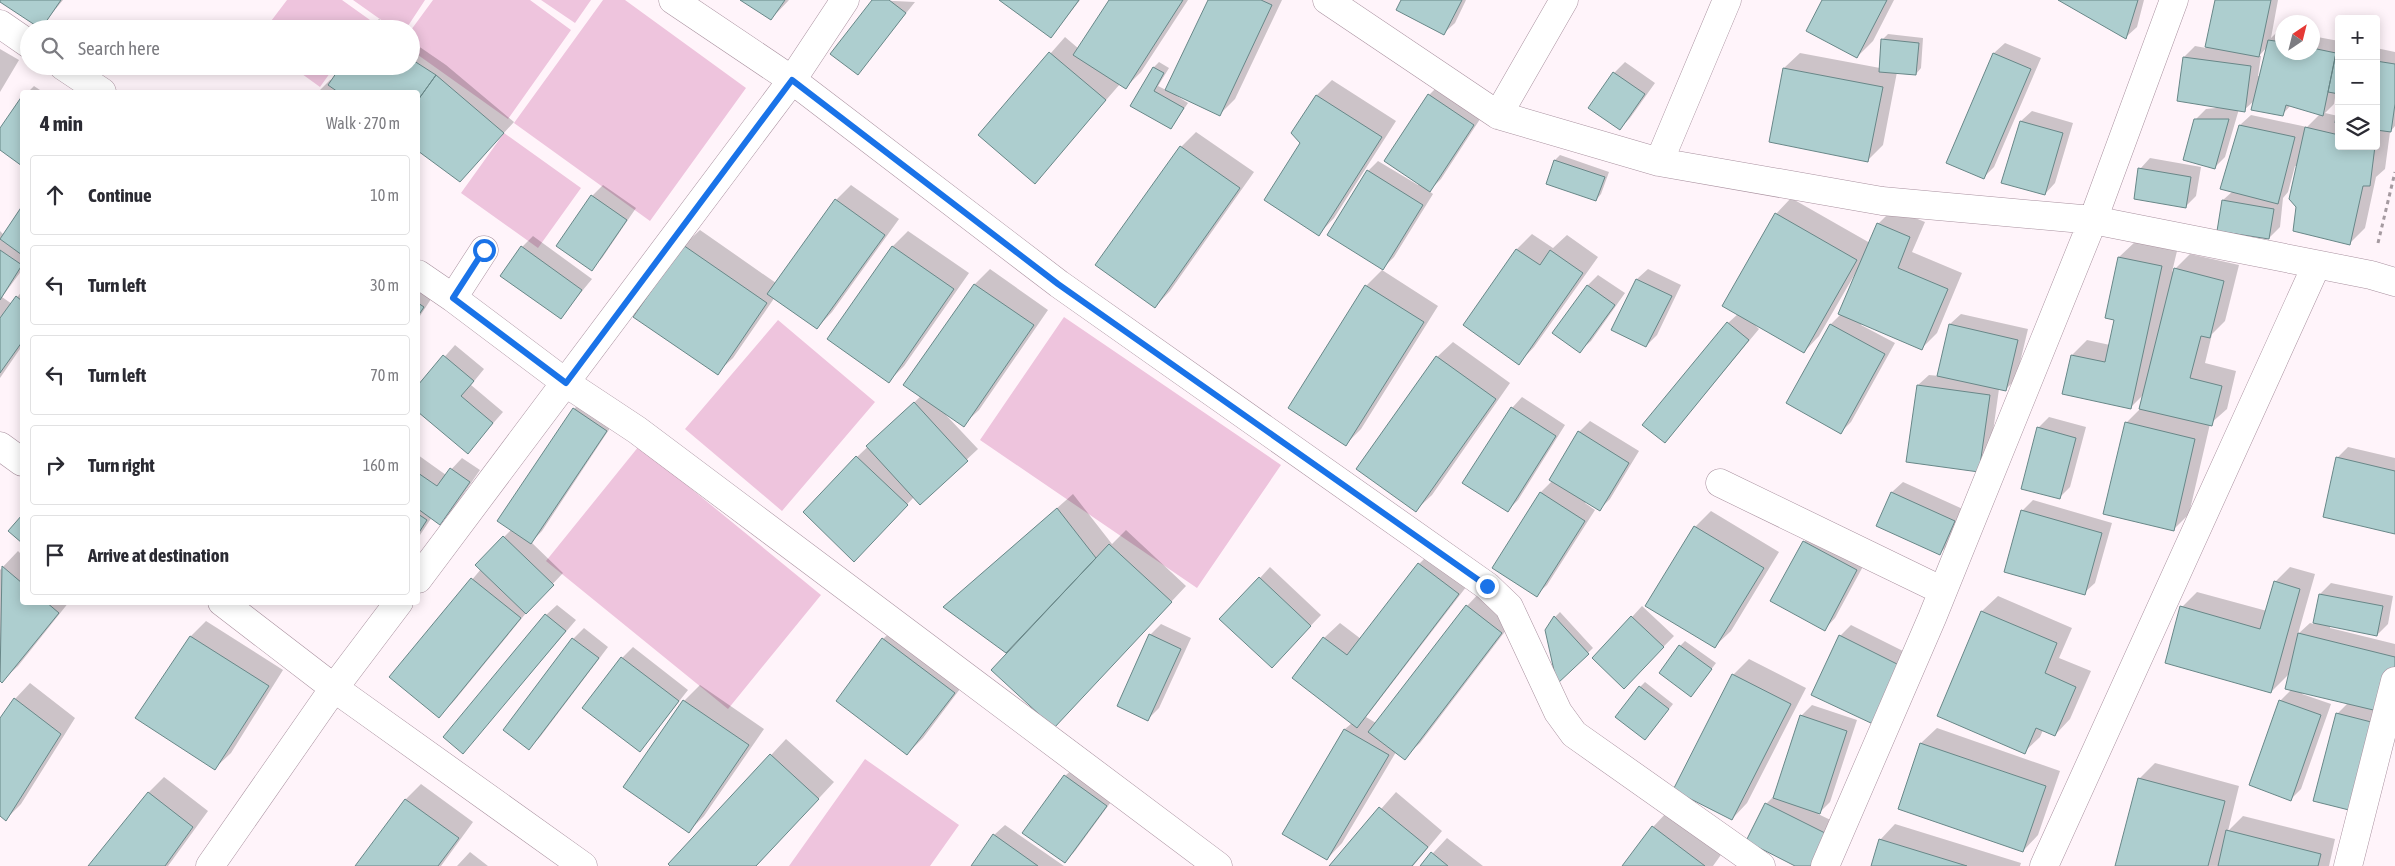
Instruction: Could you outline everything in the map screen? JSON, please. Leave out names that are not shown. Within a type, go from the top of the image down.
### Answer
[{"type":"street","points":[[673,0],[792,80],[1058,284],[1487,586],[1509,607],[1558,712],[1574,734],[1761,866]]},
{"type":"street","points":[[420,576],[792,80],[845,0]]},
{"type":"street","points":[[1327,0],[1498,115],[1659,162],[1882,201],[2093,220],[2383,279]]},
{"type":"street","points":[[1498,115],[1564,0]]},
{"type":"street","points":[[1659,162],[1727,0]]},
{"type":"street","points":[[1825,866],[1943,591],[2093,220],[2174,0]]},
{"type":"street","points":[[0,24],[20,38]]},
{"type":"street","points":[[76,75],[99,90]]},
{"type":"street","points":[[453,298],[484,250]]},
{"type":"street","points":[[2044,866],[2316,266]]},
{"type":"street","points":[[420,275],[566,383],[637,430],[1218,866]]},
{"type":"street","points":[[0,446],[20,461]]},
{"type":"street","points":[[1720,483],[1943,591]]},
{"type":"street","points":[[226,605],[334,688],[583,866]]},
{"type":"street","points":[[210,866],[334,688],[397,605]]},
{"type":"street","points":[[2348,866],[2395,681]]},
{"type":"path","points":[[2383,279],[2395,172]]},
{"type":"shaded area","points":[[287,0],[342,0],[370,20],[272,20]]},
{"type":"shaded area","points":[[353,0],[425,0],[412,20],[381,20]]},
{"type":"shaded area","points":[[433,0],[530,0],[571,30],[508,119],[420,56],[420,20],[418,20]]},
{"type":"shaded area","points":[[541,0],[591,0],[575,23]]},
{"type":"shaded area","points":[[603,0],[625,0],[746,88],[650,221],[514,123]]},
{"type":"shaded area","points":[[303,75],[329,75],[320,87]]},
{"type":"shaded area","points":[[504,133],[581,188],[538,248],[461,193]]},
{"type":"shaded area","points":[[1064,317],[1281,465],[1197,588],[980,440]]},
{"type":"shaded area","points":[[778,320],[875,402],[782,511],[685,429]]},
{"type":"shaded area","points":[[639,446],[821,595],[728,709],[546,561]]},
{"type":"shaded area","points":[[865,759],[959,825],[930,866],[789,866]]},
{"type":"building","points":[[0,0],[61,0],[47,20],[27,20],[0,2]]},
{"type":"building","points":[[740,0],[785,0],[771,20]]},
{"type":"building","points":[[872,0],[889,0],[906,13],[858,75],[830,54]]},
{"type":"building","points":[[999,0],[1079,0],[1051,38]]},
{"type":"building","points":[[1109,0],[1183,0],[1126,89],[1073,55]]},
{"type":"building","points":[[1208,0],[1261,0],[1272,5],[1220,116],[1165,90]]},
{"type":"building","points":[[1401,0],[1462,0],[1444,35],[1396,10]]},
{"type":"building","points":[[1822,0],[1887,0],[1857,58],[1806,31]]},
{"type":"building","points":[[2058,0],[2138,0],[2126,39]]},
{"type":"building","points":[[2215,0],[2271,0],[2259,57],[2205,47]]},
{"type":"building","points":[[1881,39],[1919,43],[1916,75],[1879,72]]},
{"type":"building","points":[[2268,40],[2275,41],[2275,60],[2320,60],[2320,50],[2335,53],[2323,116],[2286,105],[2283,116],[2251,110]]},
{"type":"building","points":[[1049,52],[1106,100],[1035,184],[978,135]]},
{"type":"building","points":[[1993,53],[2031,69],[1984,179],[1946,163]]},
{"type":"building","points":[[2183,57],[2251,66],[2245,112],[2177,101]]},
{"type":"building","points":[[2335,58],[2335,93],[2328,92]]},
{"type":"building","points":[[2380,62],[2395,64],[2395,104],[2391,132],[2380,131]]},
{"type":"building","points":[[420,65],[436,75],[420,97],[420,90],[335,90],[328,85],[335,75],[420,75]]},
{"type":"building","points":[[1153,67],[1164,73],[1154,91],[1184,108],[1171,129],[1130,106]]},
{"type":"building","points":[[1783,68],[1883,87],[1868,162],[1769,142]]},
{"type":"building","points":[[1613,72],[1645,94],[1620,130],[1588,108]]},
{"type":"building","points":[[436,75],[504,133],[460,182],[420,152],[420,97]]},
{"type":"building","points":[[1428,94],[1474,125],[1430,192],[1384,161]]},
{"type":"building","points":[[1316,95],[1382,137],[1319,236],[1264,200],[1300,143],[1291,133]]},
{"type":"building","points":[[20,99],[20,165],[0,150],[0,128]]},
{"type":"building","points":[[2194,119],[2229,119],[2215,169],[2183,160]]},
{"type":"building","points":[[2020,121],[2063,133],[2045,195],[2001,183]]},
{"type":"building","points":[[2239,125],[2295,137],[2278,204],[2220,189]]},
{"type":"building","points":[[2305,127],[2335,134],[2335,150],[2374,150],[2370,186],[2363,186],[2350,245],[2293,231],[2296,207],[2289,199]]},
{"type":"building","points":[[1180,146],[1240,188],[1155,308],[1095,265]]},
{"type":"building","points":[[1554,160],[1605,177],[1596,201],[1546,184]]},
{"type":"building","points":[[2138,168],[2191,177],[2186,208],[2134,199]]},
{"type":"building","points":[[1367,170],[1423,205],[1383,270],[1327,235]]},
{"type":"building","points":[[591,195],[627,220],[592,271],[556,246]]},
{"type":"building","points":[[835,199],[885,235],[817,329],[767,294]]},
{"type":"building","points":[[2222,200],[2274,209],[2269,239],[2217,231]]},
{"type":"building","points":[[20,209],[20,254],[0,239]]},
{"type":"building","points":[[1775,213],[1857,260],[1804,353],[1722,306]]},
{"type":"building","points":[[1877,223],[1910,237],[1898,268],[1948,289],[1922,350],[1838,314]]},
{"type":"building","points":[[683,245],[767,303],[718,375],[633,317]]},
{"type":"building","points":[[521,246],[582,290],[561,319],[500,276]]},
{"type":"building","points":[[892,246],[954,289],[889,383],[827,339]]},
{"type":"building","points":[[1516,249],[1540,265],[1550,250],[1583,273],[1519,365],[1463,325]]},
{"type":"building","points":[[0,250],[20,264],[20,268],[0,300]]},
{"type":"building","points":[[2118,257],[2162,266],[2131,409],[2062,394],[2071,355],[2105,362],[2114,320],[2105,318]]},
{"type":"building","points":[[2174,268],[2224,281],[2210,338],[2201,336],[2190,378],[2222,386],[2212,426],[2139,409]]},
{"type":"building","points":[[1636,279],[1672,296],[1646,347],[1611,330]]},
{"type":"building","points":[[974,284],[1034,325],[964,427],[903,385]]},
{"type":"building","points":[[1365,285],[1424,322],[1346,446],[1288,408]]},
{"type":"building","points":[[1587,285],[1615,305],[1580,353],[1552,333]]},
{"type":"building","points":[[16,296],[20,299],[20,345],[0,373],[0,318]]},
{"type":"building","points":[[420,304],[424,307],[420,313]]},
{"type":"building","points":[[1727,322],[1749,340],[1665,443],[1642,425]]},
{"type":"building","points":[[1830,324],[1885,354],[1841,434],[1786,403]]},
{"type":"building","points":[[1949,324],[2018,340],[2006,391],[1937,376]]},
{"type":"building","points":[[443,355],[474,381],[461,396],[493,423],[468,454],[420,414],[420,383]]},
{"type":"building","points":[[1436,356],[1496,399],[1416,512],[1356,469]]},
{"type":"building","points":[[1917,385],[1990,395],[1979,472],[1906,462]]},
{"type":"building","points":[[914,402],[968,461],[920,505],[866,446]]},
{"type":"building","points":[[1511,407],[1556,436],[1508,512],[1462,483]]},
{"type":"building","points":[[573,408],[607,431],[531,544],[497,521]]},
{"type":"building","points":[[2125,422],[2195,439],[2174,531],[2103,514]]},
{"type":"building","points":[[2037,427],[2076,438],[2060,499],[2021,489]]},
{"type":"building","points":[[1578,431],[1629,463],[1600,511],[1549,480]]},
{"type":"building","points":[[856,456],[908,505],[854,562],[803,512]]},
{"type":"building","points":[[2336,457],[2395,471],[2395,534],[2323,517]]},
{"type":"building","points":[[450,468],[470,482],[440,525],[420,510],[420,474],[437,486]]},
{"type":"building","points":[[1540,492],[1585,521],[1537,597],[1492,568]]},
{"type":"building","points":[[1891,492],[1955,521],[1940,555],[1876,526]]},
{"type":"building","points":[[1057,508],[1096,558],[1006,653],[943,607]]},
{"type":"building","points":[[2021,510],[2102,533],[2085,595],[2004,572]]},
{"type":"building","points":[[420,515],[427,520],[420,531]]},
{"type":"building","points":[[20,517],[20,541],[8,531]]},
{"type":"building","points":[[1694,526],[1764,568],[1715,648],[1645,606]]},
{"type":"building","points":[[503,536],[554,585],[526,614],[475,565]]},
{"type":"building","points":[[1803,541],[1857,570],[1825,631],[1770,601]]},
{"type":"building","points":[[1109,544],[1172,602],[1054,728],[991,670]]},
{"type":"building","points":[[1418,563],[1459,594],[1357,728],[1292,678],[1323,637],[1347,655]]},
{"type":"building","points":[[2,566],[20,581],[20,605],[50,605],[59,613],[2,683],[0,681]]},
{"type":"building","points":[[1259,577],[1311,626],[1272,668],[1219,619]]},
{"type":"building","points":[[471,578],[521,618],[439,718],[389,677]]},
{"type":"building","points":[[2274,581],[2300,589],[2271,693],[2165,663],[2180,606],[2260,629]]},
{"type":"building","points":[[2319,594],[2383,606],[2377,636],[2313,623]]},
{"type":"building","points":[[1466,605],[1502,633],[1405,760],[1368,732]]},
{"type":"building","points":[[1981,611],[2057,643],[2045,673],[2076,687],[2055,736],[2036,728],[2025,754],[1937,716]]},
{"type":"building","points":[[545,614],[566,631],[463,754],[443,737]]},
{"type":"building","points":[[1554,616],[1589,654],[1557,684],[1545,630]]},
{"type":"building","points":[[1631,616],[1664,647],[1624,689],[1592,658]]},
{"type":"building","points":[[2298,633],[2395,657],[2395,673],[2386,713],[2285,689]]},
{"type":"building","points":[[1149,634],[1181,649],[1148,721],[1117,706]]},
{"type":"building","points":[[1839,635],[1901,666],[1873,724],[1811,695]]},
{"type":"building","points":[[190,636],[269,686],[215,770],[135,718]]},
{"type":"building","points":[[572,638],[599,658],[529,750],[503,730]]},
{"type":"building","points":[[882,638],[955,693],[907,755],[836,701]]},
{"type":"building","points":[[1679,645],[1712,669],[1691,697],[1659,673]]},
{"type":"building","points":[[621,657],[679,701],[640,752],[582,708]]},
{"type":"building","points":[[1732,674],[1791,704],[1732,820],[1673,790]]},
{"type":"building","points":[[1639,686],[1669,709],[1645,740],[1615,717]]},
{"type":"building","points":[[14,698],[61,734],[6,821],[0,816],[0,718]]},
{"type":"building","points":[[683,700],[749,745],[689,833],[623,787]]},
{"type":"building","points":[[2279,700],[2321,715],[2291,801],[2249,785]]},
{"type":"building","points":[[2336,713],[2379,724],[2357,812],[2313,801]]},
{"type":"building","points":[[1800,715],[1847,731],[1820,814],[1773,798]]},
{"type":"building","points":[[1344,729],[1389,755],[1327,860],[1282,834]]},
{"type":"building","points":[[1920,743],[2046,786],[2023,852],[1898,809]]},
{"type":"building","points":[[770,754],[819,799],[756,866],[670,866],[668,864]]},
{"type":"building","points":[[1064,775],[1107,806],[1065,863],[1022,833]]},
{"type":"building","points":[[2138,778],[2225,801],[2208,866],[2115,866]]},
{"type":"building","points":[[148,792],[193,827],[165,866],[88,866]]},
{"type":"building","points":[[405,799],[459,838],[438,866],[355,866]]},
{"type":"building","points":[[1765,803],[1829,835],[1813,866],[1795,866],[1746,841]]},
{"type":"building","points":[[1379,807],[1428,847],[1412,866],[1329,866]]},
{"type":"building","points":[[1652,826],[1705,866],[1622,866]]},
{"type":"building","points":[[2226,830],[2321,854],[2318,866],[2218,866]]},
{"type":"building","points":[[993,834],[1038,866],[971,866]]},
{"type":"building","points":[[1879,839],[1967,866],[1871,866]]},
{"type":"building","points":[[1431,852],[1448,866],[1420,866]]},
{"type":"route","points":[[484,250],[453,298],[566,383],[792,80],[1058,284],[1487,586]]}]
